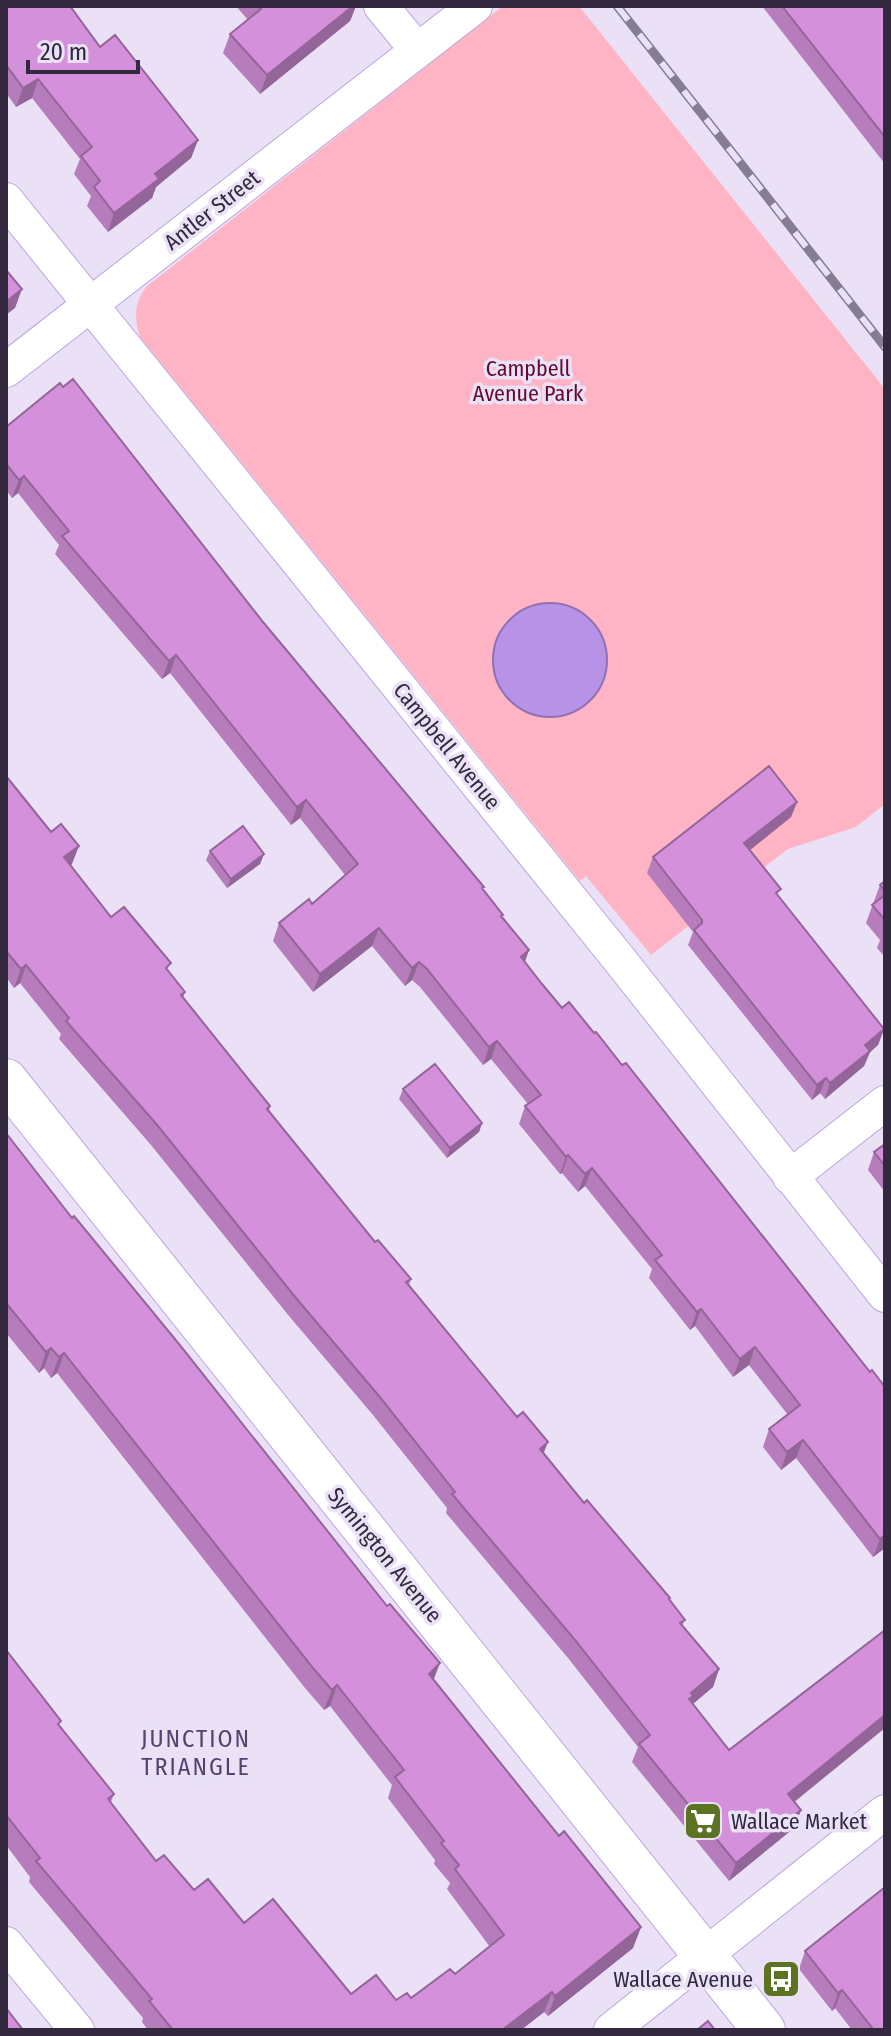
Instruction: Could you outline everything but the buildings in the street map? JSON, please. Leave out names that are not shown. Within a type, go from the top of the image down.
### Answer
[{"type":"street","points":[[381,6],[417,50]]},
{"type":"street","name":"Antler Street","points":[[6,370],[475,6]]},
{"type":"street","name":"Campbell Avenue","points":[[6,200],[619,959],[885,1295]]},
{"type":"street","name":"Symington Avenue","points":[[6,1080],[764,2030]]},
{"type":"street","points":[[790,1177],[885,1103]]},
{"type":"street","points":[[611,2030],[885,1812]]},
{"type":"street","points":[[6,1944],[77,2030]]},
{"type":"green space","name":"Campbell Avenue Park","points":[[503,6],[579,6],[885,389],[885,804],[856,827],[788,849],[651,955],[586,876],[580,881],[140,337],[137,323],[137,305],[146,287]]},
{"type":"shaded area","points":[[550,603],[572,608],[590,620],[602,638],[607,660],[602,682],[590,700],[572,712],[550,717],[528,712],[510,700],[498,682],[493,660],[498,638],[510,620],[528,608]]},
{"type":"railway","points":[[617,6],[885,347]]},
{"type":"place","name":"Wallace Market","points":[[703,1821]]},
{"type":"place","name":"Wallace Avenue","points":[[781,1979]]},
{"type":"district","name":"JUNCTION TRIANGLE","points":[[196,1753]]}]
